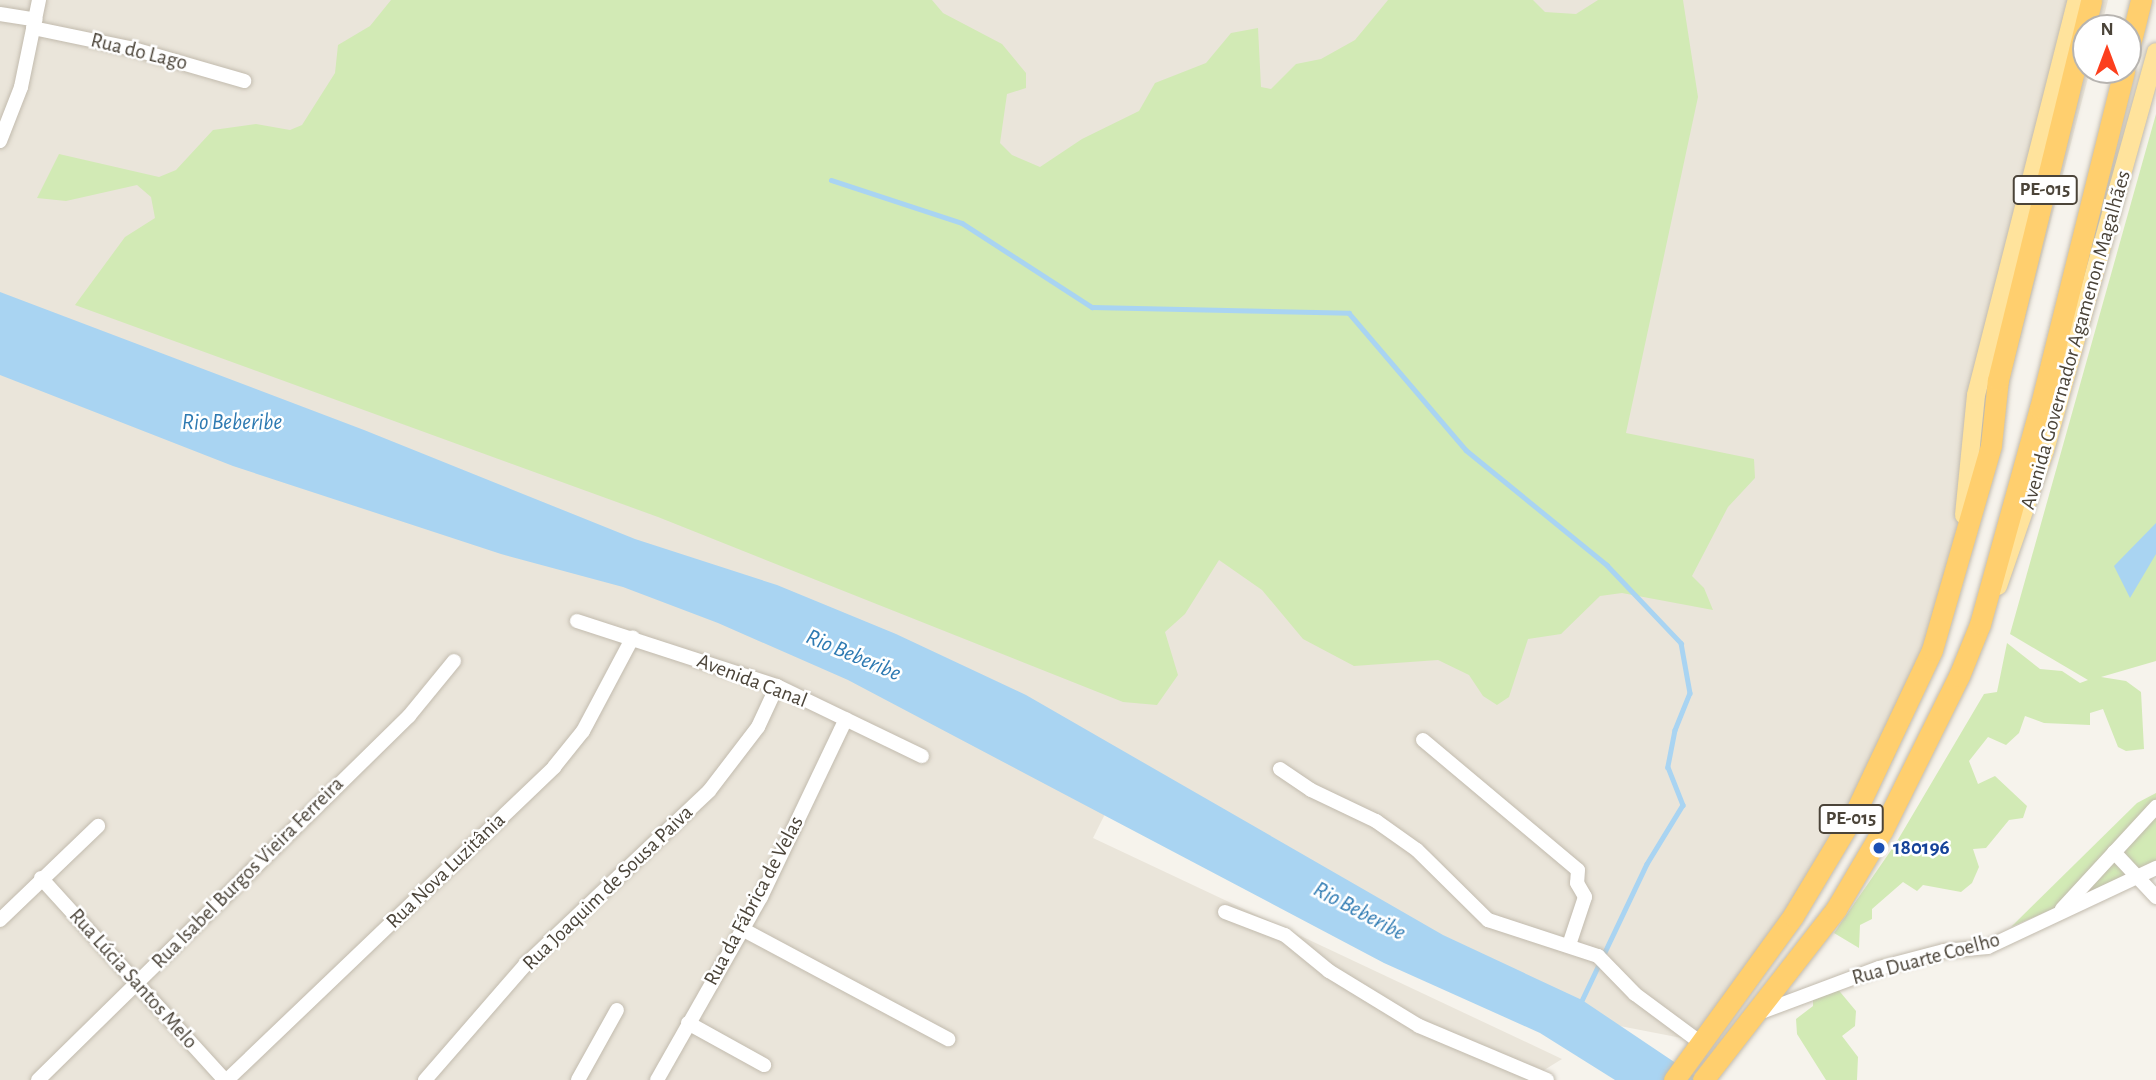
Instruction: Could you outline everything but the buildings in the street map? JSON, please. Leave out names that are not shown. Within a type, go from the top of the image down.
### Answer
[{"type":"highway","name":"PE-015","points":[[1674,1080],[1793,916],[1854,814],[1933,650],[1959,567],[1991,445],[1998,380],[2091,0]]},
{"type":"highway","name":"Avenida Governador Agamenon Magalhães","points":[[1703,1080],[1836,909],[1882,831],[1980,624],[2040,408],[2121,84]]},
{"type":"main road","points":[[1959,567],[1976,395],[2077,0]]},
{"type":"main road","name":"Avenida Governador Agamenon Magalhães","points":[[1980,624],[2031,498],[2156,52]]},
{"type":"street","points":[[0,141],[21,87],[38,0]]},
{"type":"street","name":"Rua do Lago","points":[[0,14],[244,81]]},
{"type":"street","name":"Avenida Canal","points":[[577,621],[777,686],[922,756]]},
{"type":"street","name":"Rua Nova Luzitânia","points":[[226,1080],[554,767],[583,731],[632,637]]},
{"type":"street","name":"Rua Isabel Burgos Vieira Ferreira","points":[[38,1080],[409,716],[454,661]]},
{"type":"street","name":"Rua Joaquim de Sousa Paiva","points":[[425,1080],[525,965],[709,791],[758,727],[777,686]]},
{"type":"street","name":"Rua da Fábrica de Velas","points":[[662,1078],[688,1023],[742,929],[846,719]]},
{"type":"street","points":[[1423,740],[1578,870],[1577,883],[1585,897],[1570,945]]},
{"type":"street","points":[[1280,769],[1311,790],[1376,821],[1417,850],[1488,920],[1527,936],[1570,945],[1603,960],[1636,994],[1700,1045]]},
{"type":"street","name":"Rua Duarte Coelho","points":[[2056,916],[2156,807]]},
{"type":"street","points":[[0,920],[98,826]]},
{"type":"street","points":[[2114,852],[2140,876],[2156,897]]},
{"type":"street","name":"Rua Duarte Coelho","points":[[1756,1014],[1879,968],[1944,951],[1988,947],[2156,869]]},
{"type":"street","name":"Rua Lúcia Santos Melo","points":[[41,878],[226,1080]]},
{"type":"street","points":[[1225,912],[1297,942],[1329,971],[1419,1026],[1478,1048],[1528,1078],[1546,1080]]},
{"type":"street","points":[[742,929],[948,1039]]},
{"type":"street","points":[[578,1080],[617,1010]]},
{"type":"street","points":[[688,1023],[764,1065]]},
{"type":"shaded area","points":[[0,0],[2108,0],[2104,14],[2072,14],[2072,84],[2086,84],[2011,374],[1991,471],[1894,759],[1692,1040],[1563,1015],[1114,796],[1093,838],[1562,1059],[1528,1080],[0,1080]]},
{"type":"green space","points":[[391,0],[932,0],[943,13],[1002,44],[1026,73],[1026,88],[1007,94],[1000,143],[1012,155],[1040,167],[1082,139],[1139,111],[1155,83],[1206,63],[1231,33],[1258,28],[1261,87],[1271,89],[1296,64],[1321,59],[1355,40],[1388,0],[1533,0],[1545,12],[1576,14],[1598,0],[1683,0],[1698,97],[1626,433],[1754,459],[1755,478],[1728,507],[1692,576],[1704,588],[1713,610],[1622,593],[1600,596],[1561,634],[1528,639],[1509,697],[1497,705],[1483,696],[1469,675],[1438,660],[1354,666],[1303,639],[1262,590],[1219,560],[1185,614],[1165,632],[1178,675],[1157,705],[1123,702],[658,517],[75,305],[125,237],[155,218],[151,197],[137,185],[66,201],[37,198],[59,154],[159,177],[176,170],[213,130],[256,124],[290,130],[302,125],[335,73],[338,45],[370,26]]},
{"type":"green space","points":[[2156,114],[2156,661],[2101,677],[2126,681],[2141,692],[2144,749],[2126,751],[2118,747],[2103,709],[2090,713],[2090,725],[2044,723],[2025,716],[2019,733],[2006,745],[1988,737],[1969,761],[1978,784],[1995,776],[2027,806],[2023,818],[2009,820],[1986,848],[1973,849],[1979,867],[1972,883],[1961,892],[1923,885],[1917,891],[1903,882],[1872,909],[1872,919],[1860,925],[1859,948],[1834,933],[1896,843],[1984,694],[1997,692],[2007,643],[2040,669],[2062,671],[2080,683],[2088,680],[2010,634]]},
{"type":"green space","points":[[2156,793],[2156,864],[2011,927],[2137,803]]},
{"type":"green space","points":[[1836,987],[1856,1011],[1855,1026],[1842,1036],[1858,1057],[1857,1080],[1826,1080],[1797,1034],[1796,1019],[1813,1006],[1813,996]]},
{"type":"water","name":"Rio Beberibe","points":[[0,292],[364,430],[635,539],[777,585],[896,634],[1026,695],[1443,935],[1582,1000],[1701,1080],[1615,1080],[1540,1033],[1384,963],[848,680],[718,623],[623,587],[501,554],[233,466],[0,375]]},
{"type":"water","points":[[2156,523],[2156,554],[2130,598],[2114,566]]},
{"type":"waterway","points":[[831,180],[962,223],[1092,307],[1349,313],[1466,450],[1607,565],[1681,643],[1690,693],[1675,730],[1668,767],[1683,805],[1647,864],[1580,1005]]},
{"type":"place","name":"180196","points":[[1879,848]]}]
